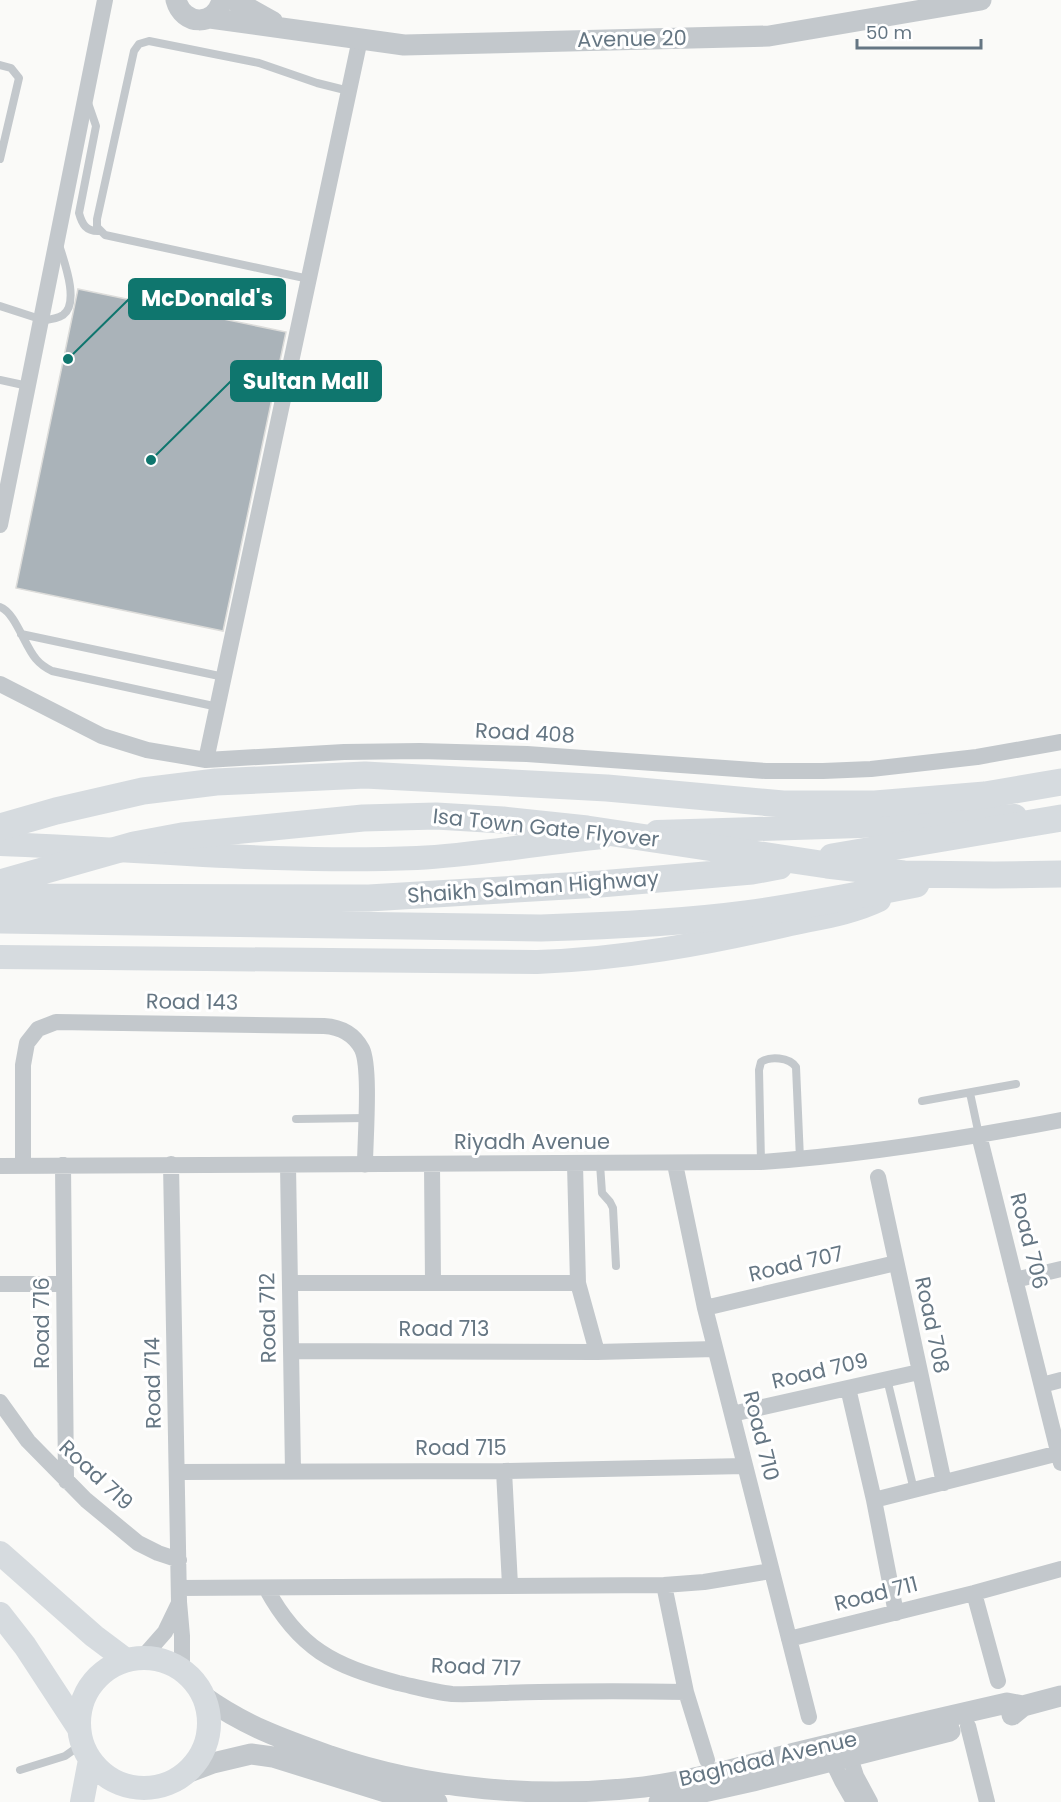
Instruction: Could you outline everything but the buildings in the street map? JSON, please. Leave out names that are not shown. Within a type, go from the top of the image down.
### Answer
[{"type":"main road","name":"Isa Town Gate Flyover","points":[[0,828],[56,811],[143,791],[216,782],[365,775],[606,788],[783,804],[876,804],[985,795],[1061,782]]},
{"type":"main road","name":"Shaikh Salman Highway","points":[[0,844],[259,858],[415,858],[512,850],[622,835],[860,826],[1061,813]]},
{"type":"main road","name":"Isa Town Gate Flyover","points":[[0,883],[134,845],[182,836],[363,818],[436,816],[587,829],[827,865],[904,874],[1061,874]]},
{"type":"main road","name":"Shaikh Salman Highway","points":[[0,897],[369,898],[600,884],[752,871],[1061,818]]},
{"type":"main road","name":"Shaikh Salman Highway","points":[[0,920],[541,928],[599,926],[745,914],[1061,855]]},
{"type":"main road","name":"Shaikh Salman Highway","points":[[0,957],[578,961],[677,948],[807,921],[861,908],[898,887]]},
{"type":"main road","points":[[0,1553],[94,1636],[134,1658]]},
{"type":"main road","points":[[0,1614],[25,1646],[101,1773],[132,1788],[150,1788],[175,1779]]},
{"type":"main road","points":[[82,1802],[81,1705],[90,1685],[106,1670],[134,1658],[157,1658],[182,1669],[194,1681],[203,1696],[208,1713],[209,1730],[196,1762],[148,1802]]},
{"type":"street","points":[[0,525],[105,0]]},
{"type":"street","points":[[156,0],[179,7]]},
{"type":"street","points":[[210,18],[220,7],[222,0]]},
{"type":"street","name":"Avenue 20","points":[[234,0],[281,27]]},
{"type":"street","name":"Avenue 20","points":[[179,7],[195,20],[210,18],[404,45],[768,36],[981,0]]},
{"type":"street","points":[[206,760],[360,39]]},
{"type":"street","name":"Road 408","points":[[0,684],[102,736],[147,750],[206,760],[344,752],[431,751],[526,754],[766,771],[823,771],[871,769],[977,757],[1061,742]]},
{"type":"street","name":"Road 143","points":[[23,1165],[23,1065],[27,1043],[38,1029],[56,1022],[312,1026],[340,1029],[354,1038],[365,1057],[365,1165]]},
{"type":"street","name":"Riyadh Avenue","points":[[0,1166],[761,1162],[800,1160],[979,1136],[1061,1120]]},
{"type":"street","name":"Road 706","points":[[979,1136],[1060,1458]]},
{"type":"street","name":"Road 714","points":[[171,1164],[182,1669]]},
{"type":"street","points":[[575,1164],[578,1283],[597,1352]]},
{"type":"street","name":"Road 710","points":[[675,1164],[705,1308],[809,1717]]},
{"type":"street","name":"Road 712","points":[[288,1165],[293,1471]]},
{"type":"street","points":[[432,1165],[433,1283]]},
{"type":"street","name":"Road 716","points":[[63,1166],[66,1481]]},
{"type":"street","name":"Road 708","points":[[878,1177],[944,1483]]},
{"type":"street","name":"Road 707","points":[[705,1308],[896,1263]]},
{"type":"street","points":[[1015,1280],[1061,1269]]},
{"type":"street","points":[[290,1283],[578,1283]]},
{"type":"street","points":[[0,1284],[64,1284]]},
{"type":"street","name":"Road 713","points":[[291,1352],[597,1352],[716,1349]]},
{"type":"street","name":"Road 709","points":[[732,1414],[919,1372]]},
{"type":"street","points":[[1041,1385],[1061,1380]]},
{"type":"street","points":[[848,1388],[874,1500],[896,1613]]},
{"type":"street","name":"Road 719","points":[[0,1402],[28,1441],[66,1481],[138,1543],[179,1560]]},
{"type":"street","points":[[874,1500],[1060,1458]]},
{"type":"street","name":"Road 715","points":[[177,1472],[504,1471],[745,1466]]},
{"type":"street","points":[[504,1471],[510,1585]]},
{"type":"street","name":"Road 711","points":[[789,1639],[1061,1569]]},
{"type":"street","points":[[179,1595],[266,1588],[664,1585],[704,1582],[771,1571]]},
{"type":"street","points":[[664,1585],[686,1692],[707,1760]]},
{"type":"street","name":"Road 717","points":[[266,1588],[288,1622],[323,1654],[336,1663],[362,1674],[425,1689],[468,1694],[686,1692]]},
{"type":"street","points":[[974,1593],[998,1681]]},
{"type":"street","name":"Road 714","points":[[134,1658],[165,1632],[179,1595]]},
{"type":"street","name":"Baghdad Avenue","points":[[203,1696],[228,1714],[252,1727],[356,1765],[513,1796],[644,1787],[968,1726],[1010,1716],[1023,1706]]},
{"type":"street","name":"Baghdad Avenue","points":[[659,1802],[690,1800],[837,1751],[1007,1703],[1023,1706],[1061,1696]]},
{"type":"street","points":[[968,1726],[987,1802]]},
{"type":"street","points":[[837,1751],[854,1802]]},
{"type":"street","points":[[837,1751],[856,1776],[870,1802]]},
{"type":"street","points":[[175,1779],[213,1763],[251,1754],[273,1757],[419,1802]]},
{"type":"street","points":[[395,1795],[437,1802]]},
{"type":"lane","points":[[309,279],[105,235],[100,231],[96,219],[135,51],[142,42],[149,41],[259,63],[316,83],[349,91]]},
{"type":"lane","points":[[0,65],[11,68],[19,78],[0,159]]},
{"type":"lane","points":[[85,97],[96,126],[79,213],[86,228],[100,231]]},
{"type":"lane","points":[[0,306],[40,320],[62,316],[66,313],[71,293],[70,282],[57,239]]},
{"type":"lane","points":[[0,380],[28,386]]},
{"type":"lane","points":[[0,606],[4,608],[35,658],[52,671],[218,707]]},
{"type":"lane","points":[[21,634],[224,677]]},
{"type":"lane","points":[[761,1162],[759,1070],[761,1062],[768,1059],[788,1060],[796,1067],[800,1160]]},
{"type":"lane","points":[[922,1101],[1016,1084]]},
{"type":"lane","points":[[970,1093],[979,1136]]},
{"type":"lane","points":[[296,1119],[366,1118]]},
{"type":"lane","points":[[600,1164],[602,1193],[613,1208],[616,1266]]},
{"type":"lane","points":[[887,1379],[914,1490]]},
{"type":"lane","points":[[20,1770],[56,1760],[83,1744]]},
{"type":"place","name":"McDonald's","points":[[68,359]]},
{"type":"place","name":"Sultan Mall","points":[[151,460]]}]
